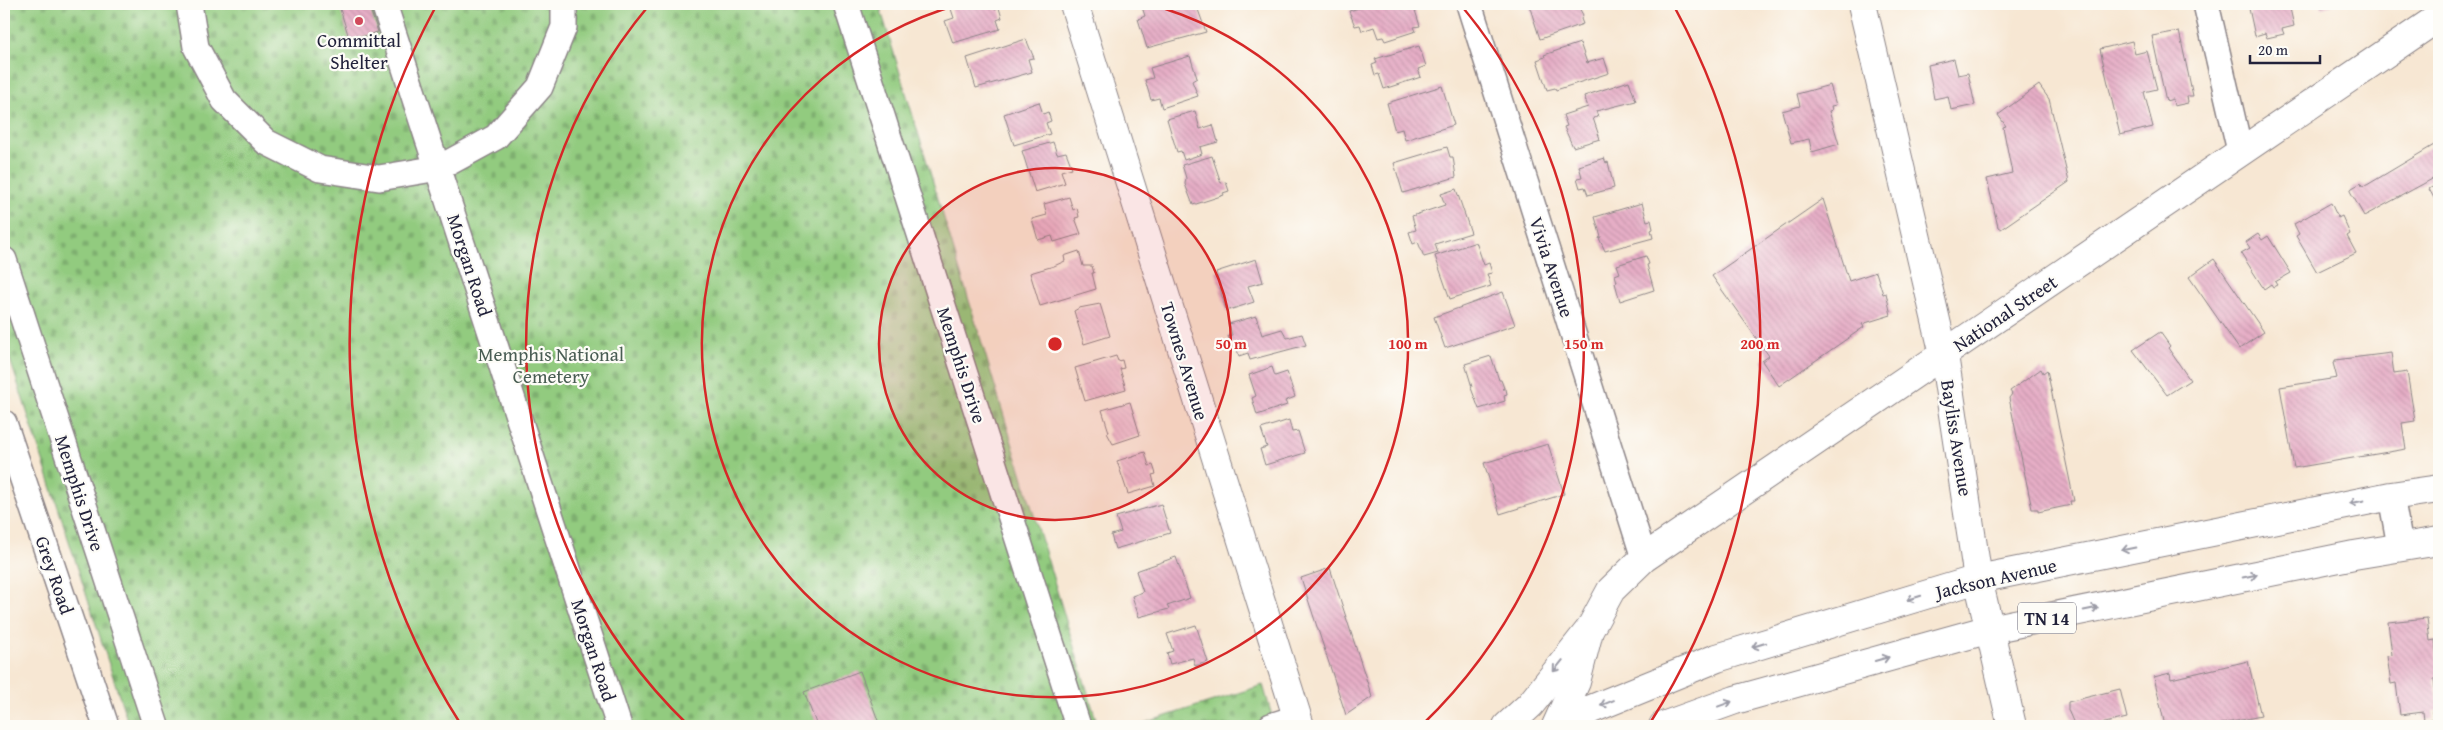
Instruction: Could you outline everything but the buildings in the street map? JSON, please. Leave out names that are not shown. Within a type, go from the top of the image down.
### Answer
[{"type":"main road","name":"Townes Avenue","points":[[1074,4],[1290,724]]},
{"type":"main road","name":"Bayliss Avenue","points":[[1862,4],[1944,355],[1978,580],[2012,726]]},
{"type":"main road","name":"National Street","points":[[1507,726],[1530,705],[1590,629],[1611,590],[1644,558],[2439,17]]},
{"type":"main road","name":"Jackson Avenue","points":[[1572,726],[1589,710],[1717,658],[1978,580],[2391,496],[2439,489]]},
{"type":"main road","name":"TN 14","points":[[1663,726],[1735,700],[1990,629],[2400,546],[2439,540]]},
{"type":"main road","name":"National Street","points":[[1556,726],[1576,682],[1590,629]]},
{"type":"street","points":[[189,4],[196,47],[224,100],[266,142],[320,169],[380,178],[439,168],[496,137],[540,87],[564,27],[564,4]]},
{"type":"street","name":"Morgan Road","points":[[384,4],[439,168],[619,726]]},
{"type":"street","name":"Memphis Drive","points":[[846,4],[1078,726]]},
{"type":"street","name":"Vivia Avenue","points":[[1470,4],[1644,558]]},
{"type":"street","points":[[2206,4],[2240,151]]},
{"type":"street","name":"Memphis Drive","points":[[4,260],[156,726]]},
{"type":"street","name":"Grey Road","points":[[4,423],[106,726]]},
{"type":"street","points":[[2391,496],[2400,546]]},
{"type":"green space","name":"Memphis National Cemetery","points":[[4,4],[879,4],[1098,726],[129,726],[4,341]]},
{"type":"green space","points":[[1263,685],[1275,726],[1135,726]]},
{"type":"place","name":"Committal Shelter","points":[[359,21]]}]
